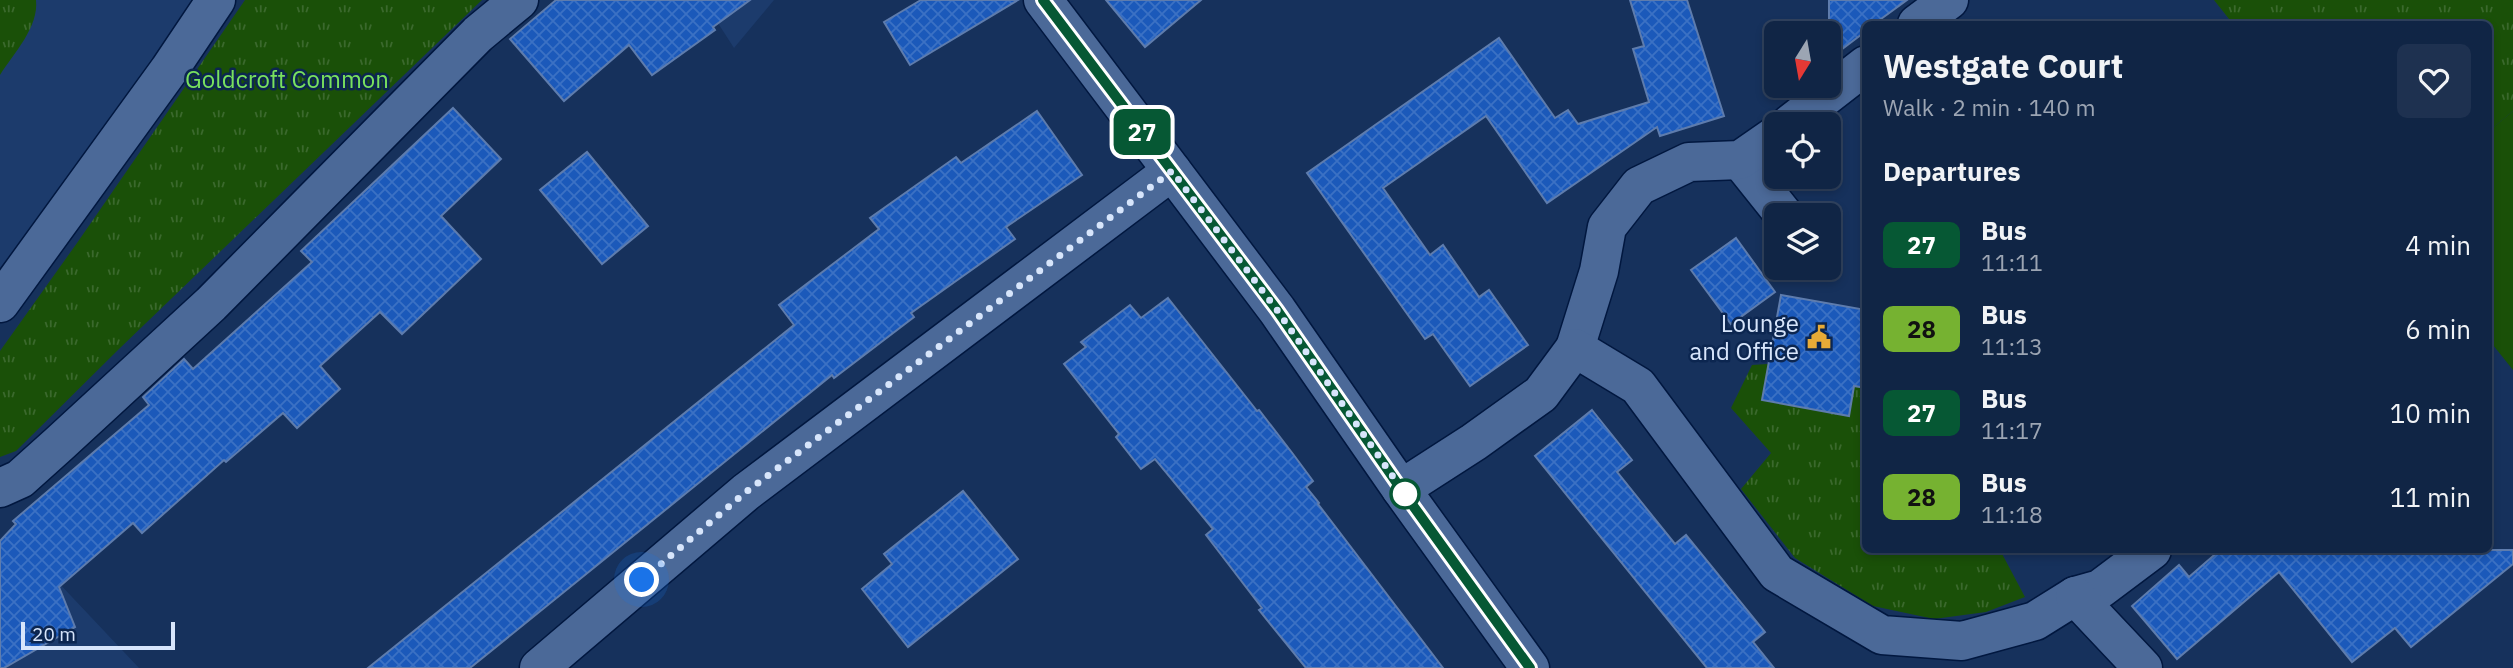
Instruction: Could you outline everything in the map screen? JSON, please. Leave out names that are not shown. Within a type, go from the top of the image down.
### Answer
[{"type":"street","points":[[0,303],[169,70],[215,0]]},
{"type":"street","points":[[0,488],[20,478],[49,453],[211,304],[478,34],[519,0]]},
{"type":"street","points":[[1043,0],[1277,310],[1530,668]]},
{"type":"street","points":[[1921,21],[1949,0]]},
{"type":"street","points":[[1805,112],[1862,68]]},
{"type":"street","points":[[1401,489],[1541,394],[1575,348],[1599,271],[1607,227],[1639,186],[1689,162],[1740,160],[1764,143]]},
{"type":"street","points":[[1740,160],[1774,203]]},
{"type":"street","points":[[539,668],[746,492],[1172,171]]},
{"type":"street","points":[[1575,348],[1638,386],[1777,573],[1882,635],[1962,641],[2035,621],[2075,596],[2101,589],[2148,553]]},
{"type":"street","points":[[2075,596],[2143,668]]},
{"type":"shaded area","points":[[0,0],[202,0],[0,298]]},
{"type":"shaded area","points":[[703,0],[774,0],[734,48]]},
{"type":"shaded area","points":[[11,530],[139,668],[0,668],[0,541]]},
{"type":"green space","points":[[0,0],[36,0],[36,10],[30,30],[0,75]]},
{"type":"green space","name":"Goldcroft Common","points":[[245,0],[482,0],[16,451],[0,457],[0,351]]},
{"type":"green space","points":[[2214,0],[2513,0],[2513,111],[2492,128],[2492,21],[2231,21]]},
{"type":"green space","points":[[2513,111],[2513,370],[2492,344],[2492,128]]},
{"type":"green space","points":[[1768,364],[1762,400],[1848,416],[1854,386],[1862,387],[1862,553],[2002,553],[2025,597],[1986,612],[1934,619],[1873,606],[1795,558],[1741,489],[1771,453],[1731,408],[1752,365]]},
{"type":"building","points":[[556,0],[750,0],[713,27],[715,30],[652,75],[629,45],[564,101],[510,39]]},
{"type":"building","points":[[921,0],[1018,0],[910,65],[884,22]]},
{"type":"building","points":[[1106,0],[1201,0],[1145,47]]},
{"type":"building","points":[[1630,0],[1687,0],[1724,116],[1660,136],[1657,127],[1547,203],[1486,116],[1383,188],[1430,255],[1443,245],[1479,297],[1489,290],[1528,345],[1470,386],[1433,334],[1425,339],[1307,173],[1499,38],[1555,118],[1568,110],[1578,124],[1649,102],[1633,49],[1644,46]]},
{"type":"building","points":[[1829,0],[1907,0],[1878,21],[1862,21],[1862,34],[1841,50],[1841,21],[1829,21]]},
{"type":"building","points":[[453,108],[501,159],[441,216],[481,259],[402,334],[380,312],[320,366],[340,389],[297,428],[283,413],[226,462],[224,460],[142,533],[133,523],[59,587],[75,627],[0,668],[0,541],[16,524],[13,521],[149,405],[143,397],[184,359],[193,369],[312,262],[301,251]]},
{"type":"building","points":[[1037,111],[1082,175],[1006,227],[1015,239],[911,313],[914,317],[834,378],[832,375],[470,668],[368,668],[794,325],[779,305],[879,229],[870,218],[956,157],[961,163]]},
{"type":"building","points":[[587,152],[648,226],[602,264],[540,190]]},
{"type":"building","points":[[1736,238],[1775,292],[1731,324],[1691,270]]},
{"type":"building","name":"Lounge and Office","points":[[1781,295],[1862,309],[1862,387],[1854,386],[1849,416],[1762,400]]},
{"type":"building","points":[[1168,298],[1293,454],[1313,481],[1306,487],[1443,668],[1306,668],[1259,610],[1262,608],[1206,535],[1213,529],[1155,459],[1141,469],[1116,437],[1119,434],[1064,364],[1086,347],[1081,342],[1130,305],[1141,318]]},
{"type":"building","points":[[1592,410],[1632,460],[1617,472],[1675,544],[1686,535],[1765,632],[1753,642],[1774,668],[1707,668],[1535,456]]},
{"type":"building","points":[[963,491],[1018,559],[908,647],[862,589],[892,564],[884,554]]},
{"type":"building","points":[[2492,550],[2513,550],[2513,564],[2411,647],[2395,628],[2352,662],[2279,572],[2177,659],[2132,606],[2179,565],[2189,577],[2217,553],[2492,553]]},
{"type":"bus line","name":"27","points":[[1043,0],[1277,310],[1530,668]]},
{"type":"place","name":"Lounge and Office","points":[[1819,337]]},
{"type":"route","points":[[642,580],[746,492],[1172,171],[1277,310],[1405,494]]}]
